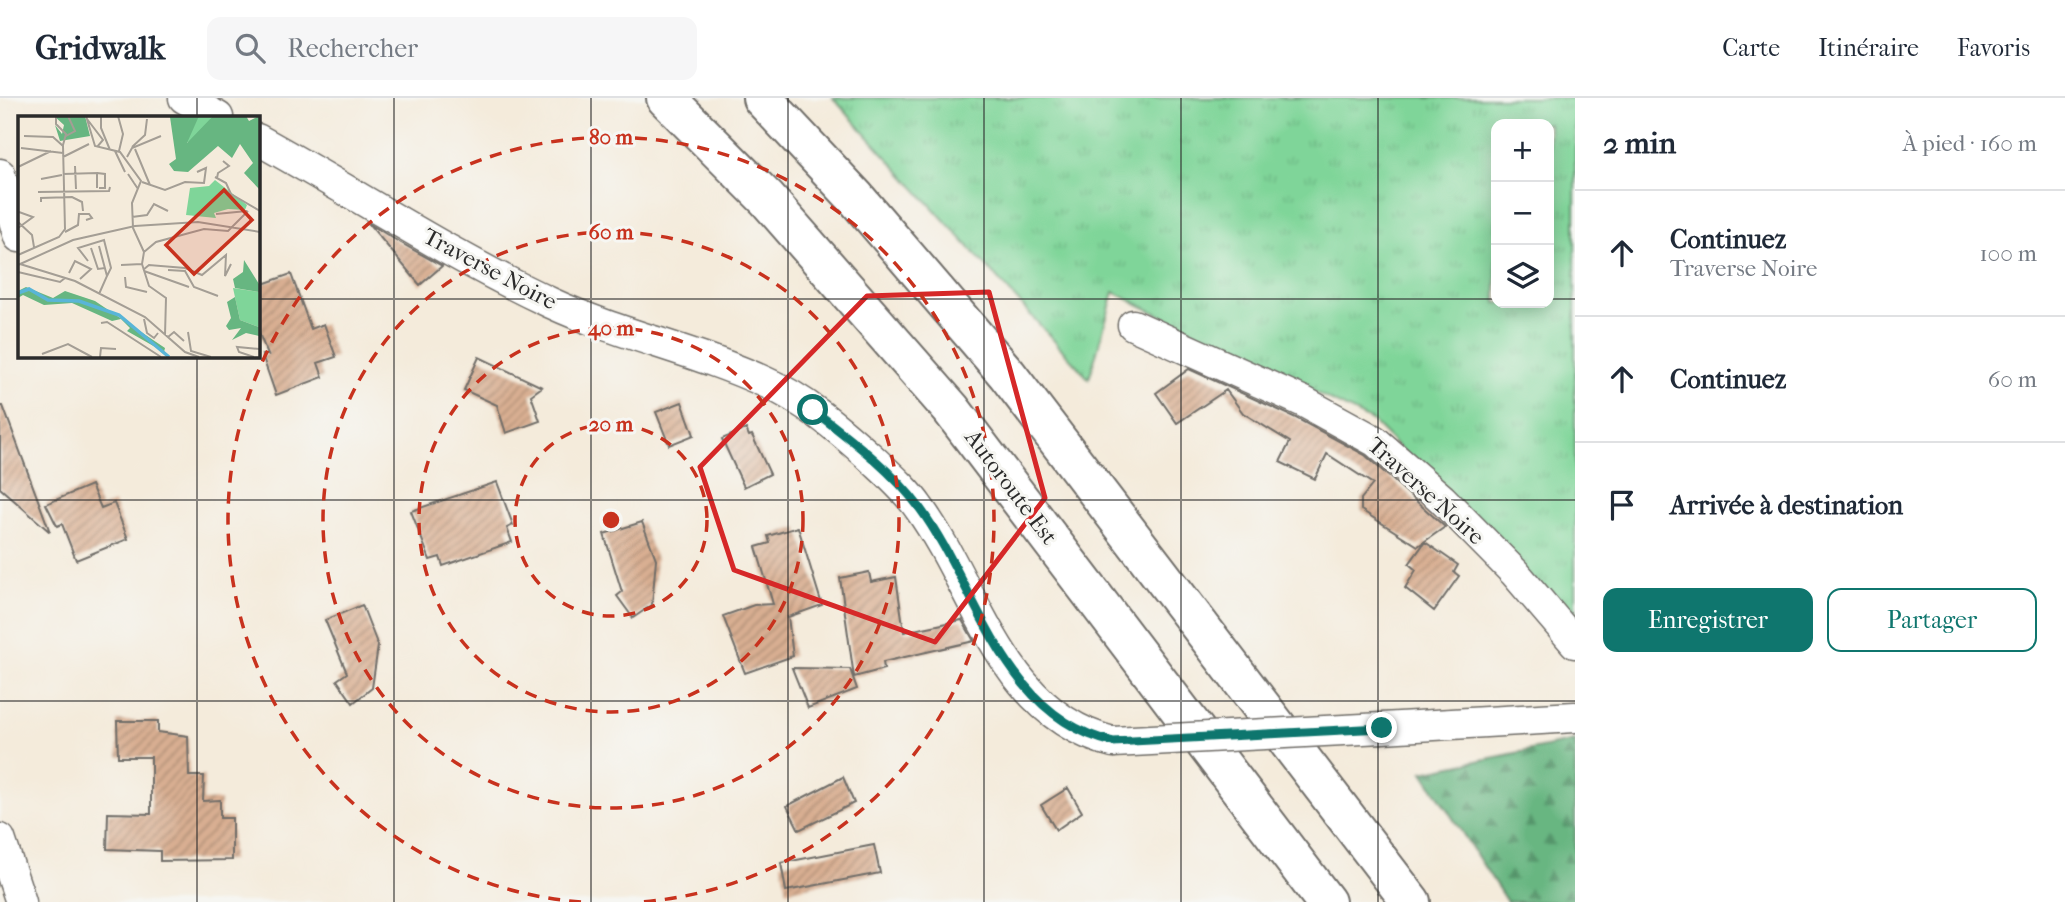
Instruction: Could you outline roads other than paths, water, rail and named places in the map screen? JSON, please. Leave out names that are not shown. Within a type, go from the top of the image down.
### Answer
[{"type":"highway","name":"Autoroute Est","points":[[666,98],[767,199],[951,409],[1326,902]]},
{"type":"highway","points":[[762,98],[856,198],[1007,374],[1411,902]]},
{"type":"street","points":[[184,98],[216,116]]},
{"type":"street","name":"Traverse Noire","points":[[259,140],[548,302],[606,328],[677,348],[766,382],[813,410],[878,464],[918,506],[1005,659],[1026,688],[1045,709],[1090,737],[1113,742],[1575,717]]},
{"type":"street","points":[[0,174],[18,234]]},
{"type":"street","name":"Traverse Noire","points":[[1133,325],[1304,402],[1375,441],[1479,536],[1575,643]]},
{"type":"street","points":[[0,839],[21,902]]}]
